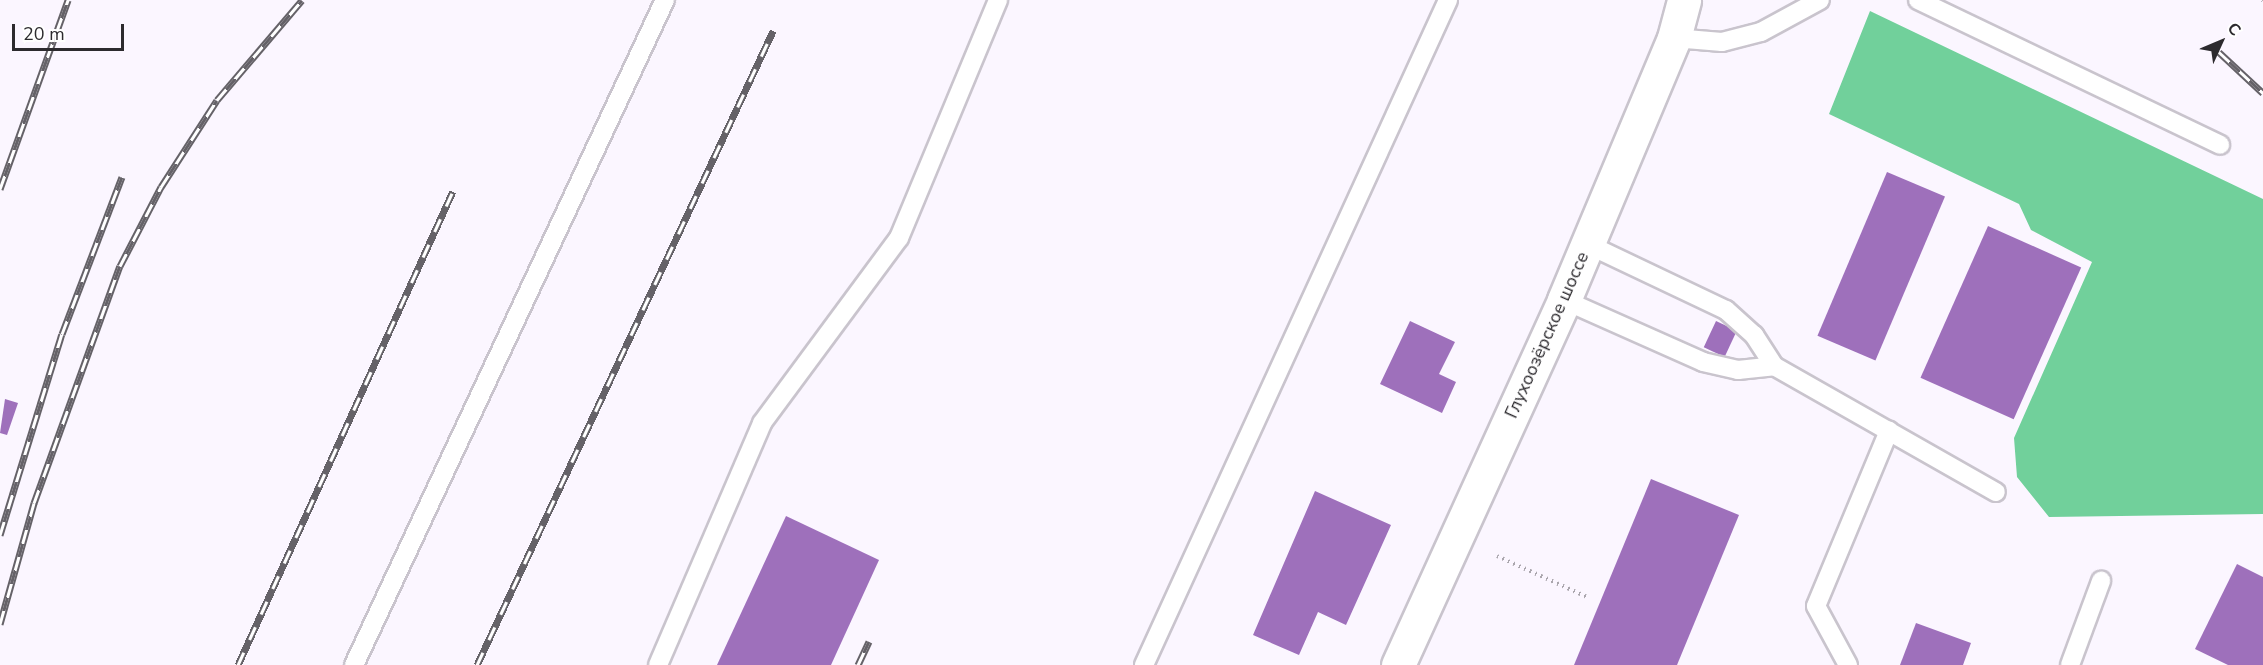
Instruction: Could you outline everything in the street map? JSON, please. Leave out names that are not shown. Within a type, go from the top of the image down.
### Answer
[{"type":"street","name":"Глухоозёрское шоссе","points":[[1398,665],[1564,300],[1674,38],[1684,0]]},
{"type":"lane","points":[[354,665],[665,0]]},
{"type":"lane","points":[[658,665],[762,423],[899,238],[998,0]]},
{"type":"lane","points":[[1144,665],[1448,0]]},
{"type":"lane","points":[[1674,38],[1722,42],[1761,32],[1820,0]]},
{"type":"lane","points":[[1918,0],[2220,145]]},
{"type":"lane","points":[[1587,244],[1726,310],[1754,334],[1774,366],[1996,492]]},
{"type":"lane","points":[[1564,300],[1703,362],[1738,370],[1774,366]]},
{"type":"lane","points":[[1848,665],[1816,606],[1889,431]]},
{"type":"lane","points":[[2070,665],[2101,581]]},
{"type":"path","points":[[1497,556],[1589,598]]},
{"type":"green space","points":[[1870,11],[2263,199],[2263,514],[2049,517],[2017,477],[2014,438],[2092,262],[2031,230],[2019,204],[1829,114]]},
{"type":"building","points":[[1887,172],[1945,197],[1875,360],[1817,336]]},
{"type":"building","points":[[1988,226],[2081,267],[2014,419],[1920,378]]},
{"type":"building","points":[[1410,321],[1455,342],[1439,374],[1456,382],[1442,413],[1380,384]]},
{"type":"building","points":[[1716,321],[1737,331],[1725,357],[1704,347]]},
{"type":"building","points":[[5,399],[18,403],[7,435],[0,433]]},
{"type":"building","points":[[1651,479],[1739,515],[1677,665],[1574,665]]},
{"type":"building","points":[[1315,491],[1391,525],[1346,625],[1318,612],[1299,655],[1253,635]]},
{"type":"building","points":[[786,516],[879,560],[831,665],[717,665]]},
{"type":"building","points":[[2237,564],[2263,577],[2263,665],[2228,665],[2195,649]]},
{"type":"building","points":[[1916,623],[1971,643],[1963,665],[1900,665]]},
{"type":"railway","points":[[0,189],[68,0]]},
{"type":"railway","points":[[0,624],[34,503],[120,266],[161,187],[217,100],[302,0]]},
{"type":"railway","points":[[477,665],[773,31]]},
{"type":"railway","points":[[2219,52],[2263,93]]},
{"type":"railway","points":[[0,535],[62,334],[122,177]]},
{"type":"railway","points":[[238,665],[453,191]]},
{"type":"railway","points":[[858,665],[869,641]]}]
